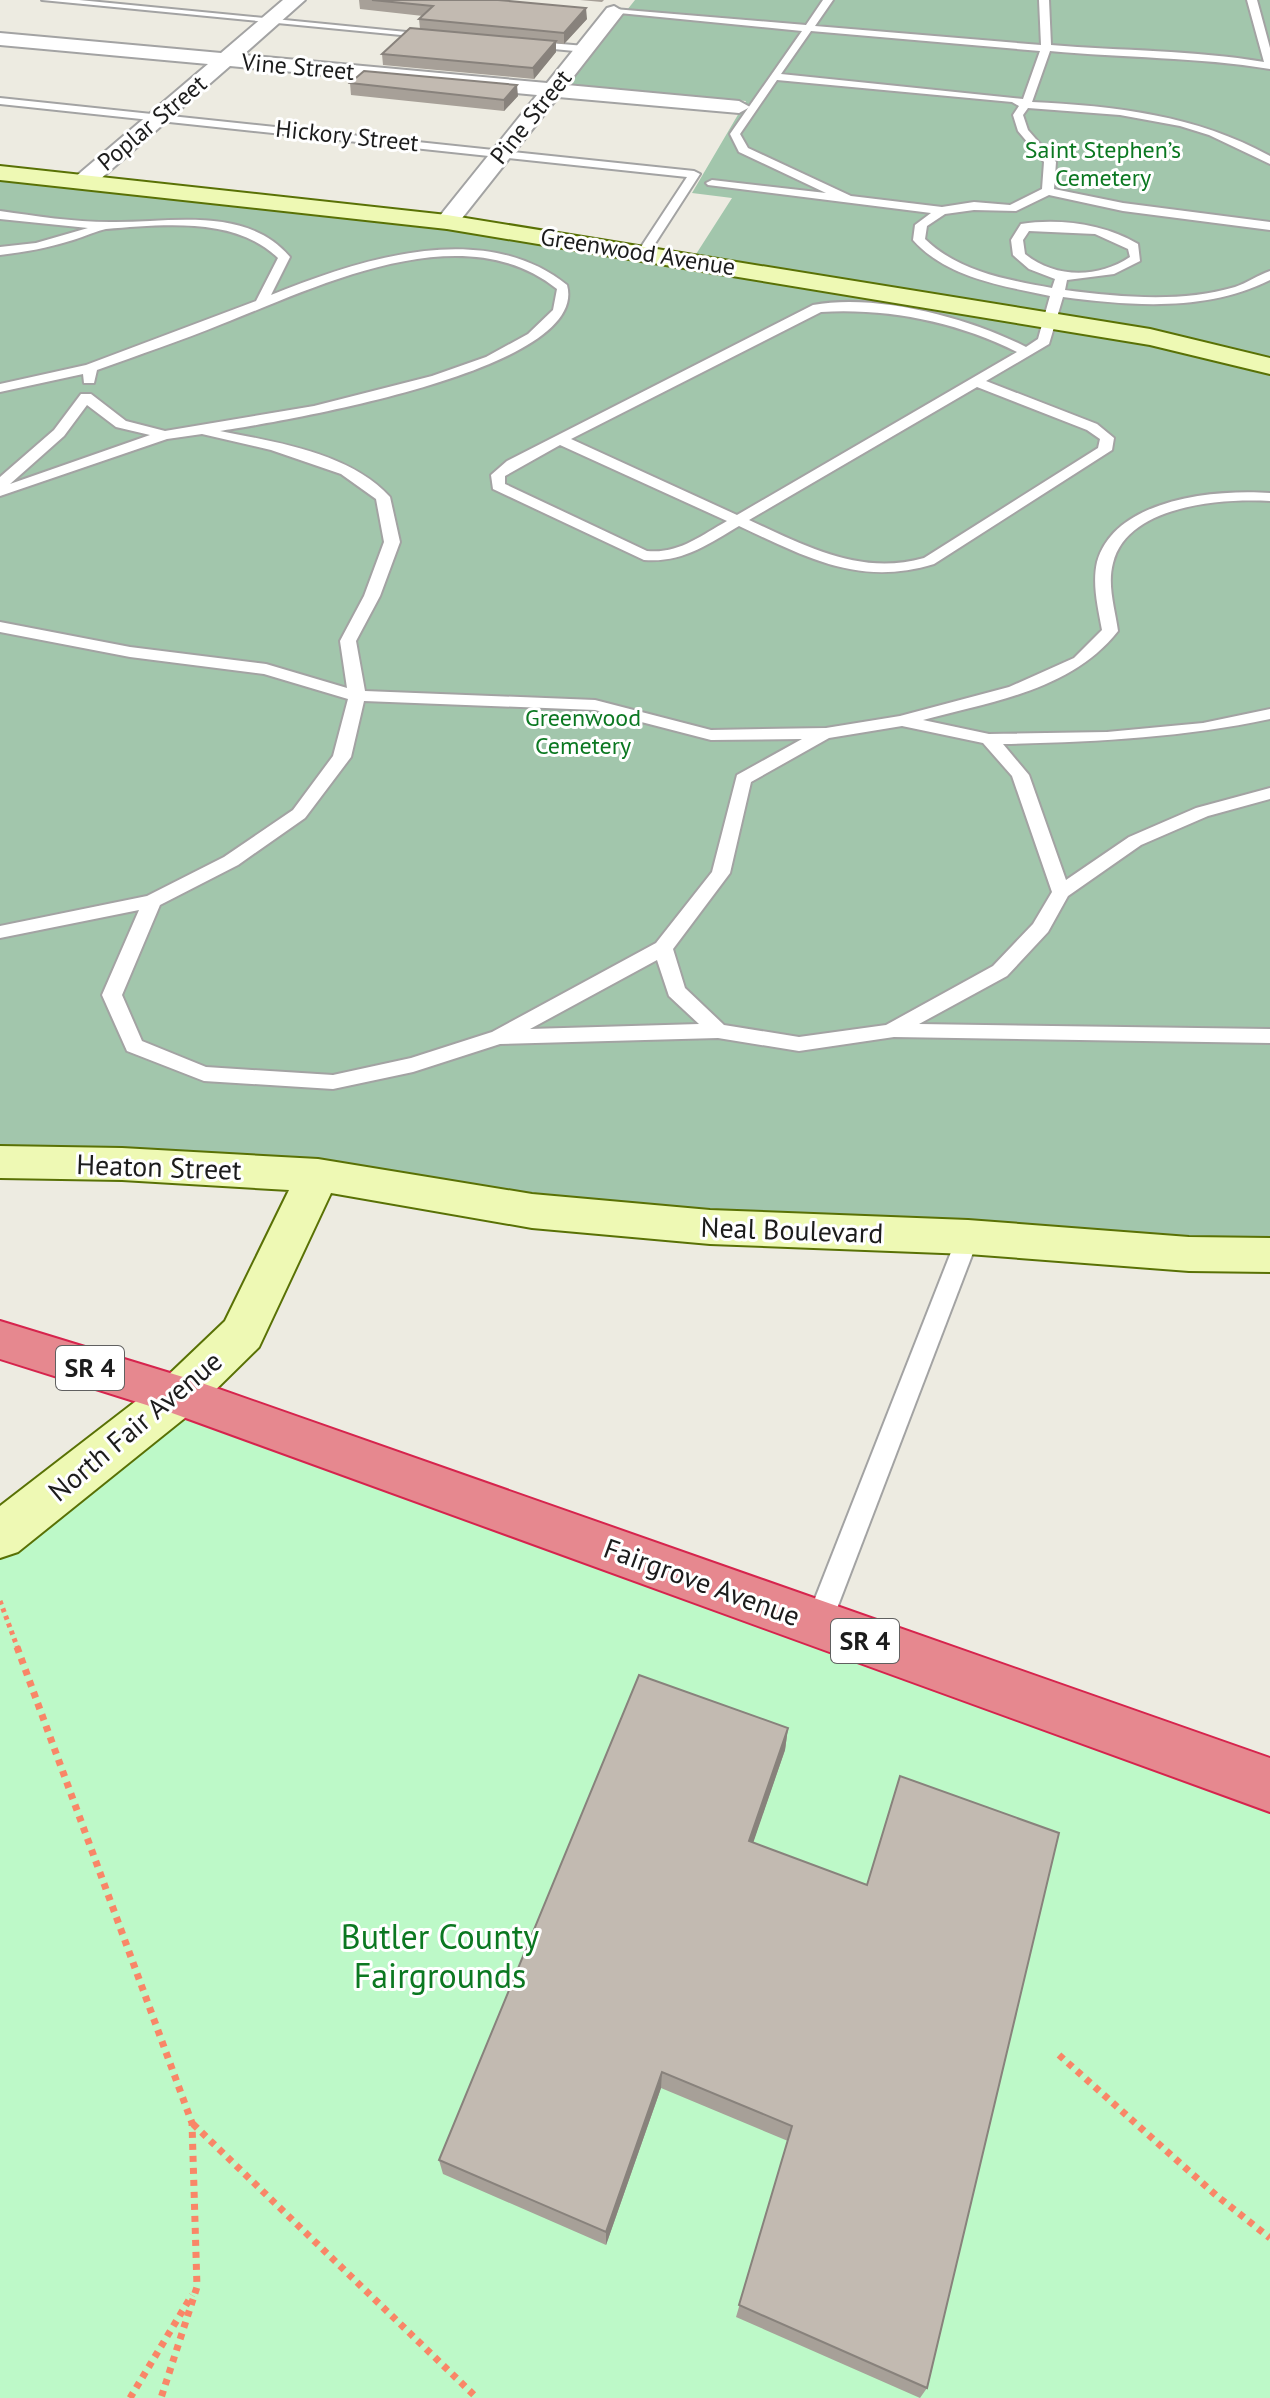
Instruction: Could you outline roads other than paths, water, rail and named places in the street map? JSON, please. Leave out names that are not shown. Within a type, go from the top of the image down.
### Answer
[{"type":"highway","name":"SR 4","points":[[0,1340],[179,1395]]},
{"type":"highway","name":"Fairgrove Avenue","points":[[179,1395],[1270,1785]]},
{"type":"street","name":"Poplar Street","points":[[82,183],[295,0]]},
{"type":"street","points":[[584,9],[619,6]]},
{"type":"street","name":"Pine Street","points":[[447,222],[619,6]]},
{"type":"street","name":"Vine Street","points":[[0,39],[739,107]]},
{"type":"street","name":"Greenwood Avenue","points":[[0,173],[447,222],[1150,337],[1270,366]]},
{"type":"street","name":"Heaton Street","points":[[0,1162],[122,1164],[318,1175]]},
{"type":"street","name":"Neal Boulevard","points":[[318,1175],[532,1211],[710,1227],[968,1237],[1189,1254],[1270,1255]]},
{"type":"street","name":"North Fair Avenue","points":[[0,1536],[179,1395],[242,1334],[318,1175]]},
{"type":"lane","points":[[47,0],[444,36]]},
{"type":"lane","points":[[828,0],[735,134],[743,150],[849,200]]},
{"type":"lane","points":[[1044,0],[1049,23],[1046,45],[1025,105],[1018,115],[1023,131],[1050,162],[1048,191]]},
{"type":"lane","points":[[619,6],[1152,57],[1223,58],[1270,66],[1252,0]]},
{"type":"lane","points":[[507,42],[585,49]]},
{"type":"lane","points":[[775,77],[1015,99],[1025,105],[1108,109],[1158,117],[1208,131],[1270,161]]},
{"type":"lane","name":"Hickory Street","points":[[0,101],[694,174],[643,253]]},
{"type":"lane","points":[[712,183],[942,211],[974,206],[1012,209],[1048,191],[1138,209],[1270,226]]},
{"type":"lane","points":[[1012,209],[1025,227]]},
{"type":"lane","points":[[942,211],[921,225],[919,240],[938,257],[983,275],[1055,293],[1122,300],[1177,301],[1229,295],[1259,284],[1270,275]]},
{"type":"lane","points":[[0,215],[108,226],[198,225],[235,228],[272,240],[284,257],[262,301]]},
{"type":"lane","points":[[0,251],[37,247],[108,226]]},
{"type":"lane","points":[[1025,227],[1096,230],[1120,237],[1134,247],[1136,258],[1124,267],[1102,274],[1062,277],[1033,266],[1019,255],[1017,240],[1025,227]]},
{"type":"lane","points":[[0,388],[90,368],[340,272],[393,258],[452,254],[507,258],[543,270],[563,288],[559,311],[533,337],[473,367],[369,398],[165,435],[0,492]]},
{"type":"lane","points":[[1027,352],[998,335],[966,326],[855,306],[818,308],[512,464],[498,475],[498,486],[644,555],[665,557],[684,552],[976,382],[1027,352],[1044,341],[1055,293],[1062,277]]},
{"type":"lane","points":[[0,485],[59,433],[86,397],[90,368]]},
{"type":"lane","points":[[559,439],[818,557],[865,569],[902,569],[929,561],[1105,450],[1107,438],[1092,427],[976,382]]},
{"type":"lane","points":[[86,397],[121,424],[165,435]]},
{"type":"lane","points":[[0,932],[152,901],[231,861],[299,814],[342,757],[357,696],[348,641],[372,596],[392,542],[383,497],[346,471],[274,446],[199,431]]},
{"type":"lane","points":[[0,627],[130,652],[266,669],[357,696],[595,705],[711,735],[826,733],[902,721],[1015,691],[1080,661],[1110,631],[1104,586],[1108,554],[1138,522],[1195,499],[1270,497]]},
{"type":"lane","points":[[902,721],[989,739],[1107,737],[1203,728],[1270,714]]},
{"type":"lane","points":[[152,901],[112,995],[134,1046],[204,1074],[333,1082],[413,1065],[499,1037],[663,948],[721,873],[743,779],[826,733]]},
{"type":"lane","points":[[989,739],[1020,775],[1061,892]]},
{"type":"lane","points":[[891,1031],[1000,971],[1041,928],[1061,892],[1135,841],[1202,812],[1270,793]]},
{"type":"lane","points":[[663,948],[676,991],[718,1031]]},
{"type":"lane","points":[[499,1037],[718,1031],[799,1044],[891,1031],[1270,1036]]},
{"type":"lane","points":[[818,1624],[968,1237]]},
{"type":"park label","name":"Saint Stephen’s Cemetery","points":[[1103,164]]},
{"type":"park label","name":"Greenwood Cemetery","points":[[583,732]]},
{"type":"park label","name":"Butler County Fairgrounds","points":[[440,1956]]}]
